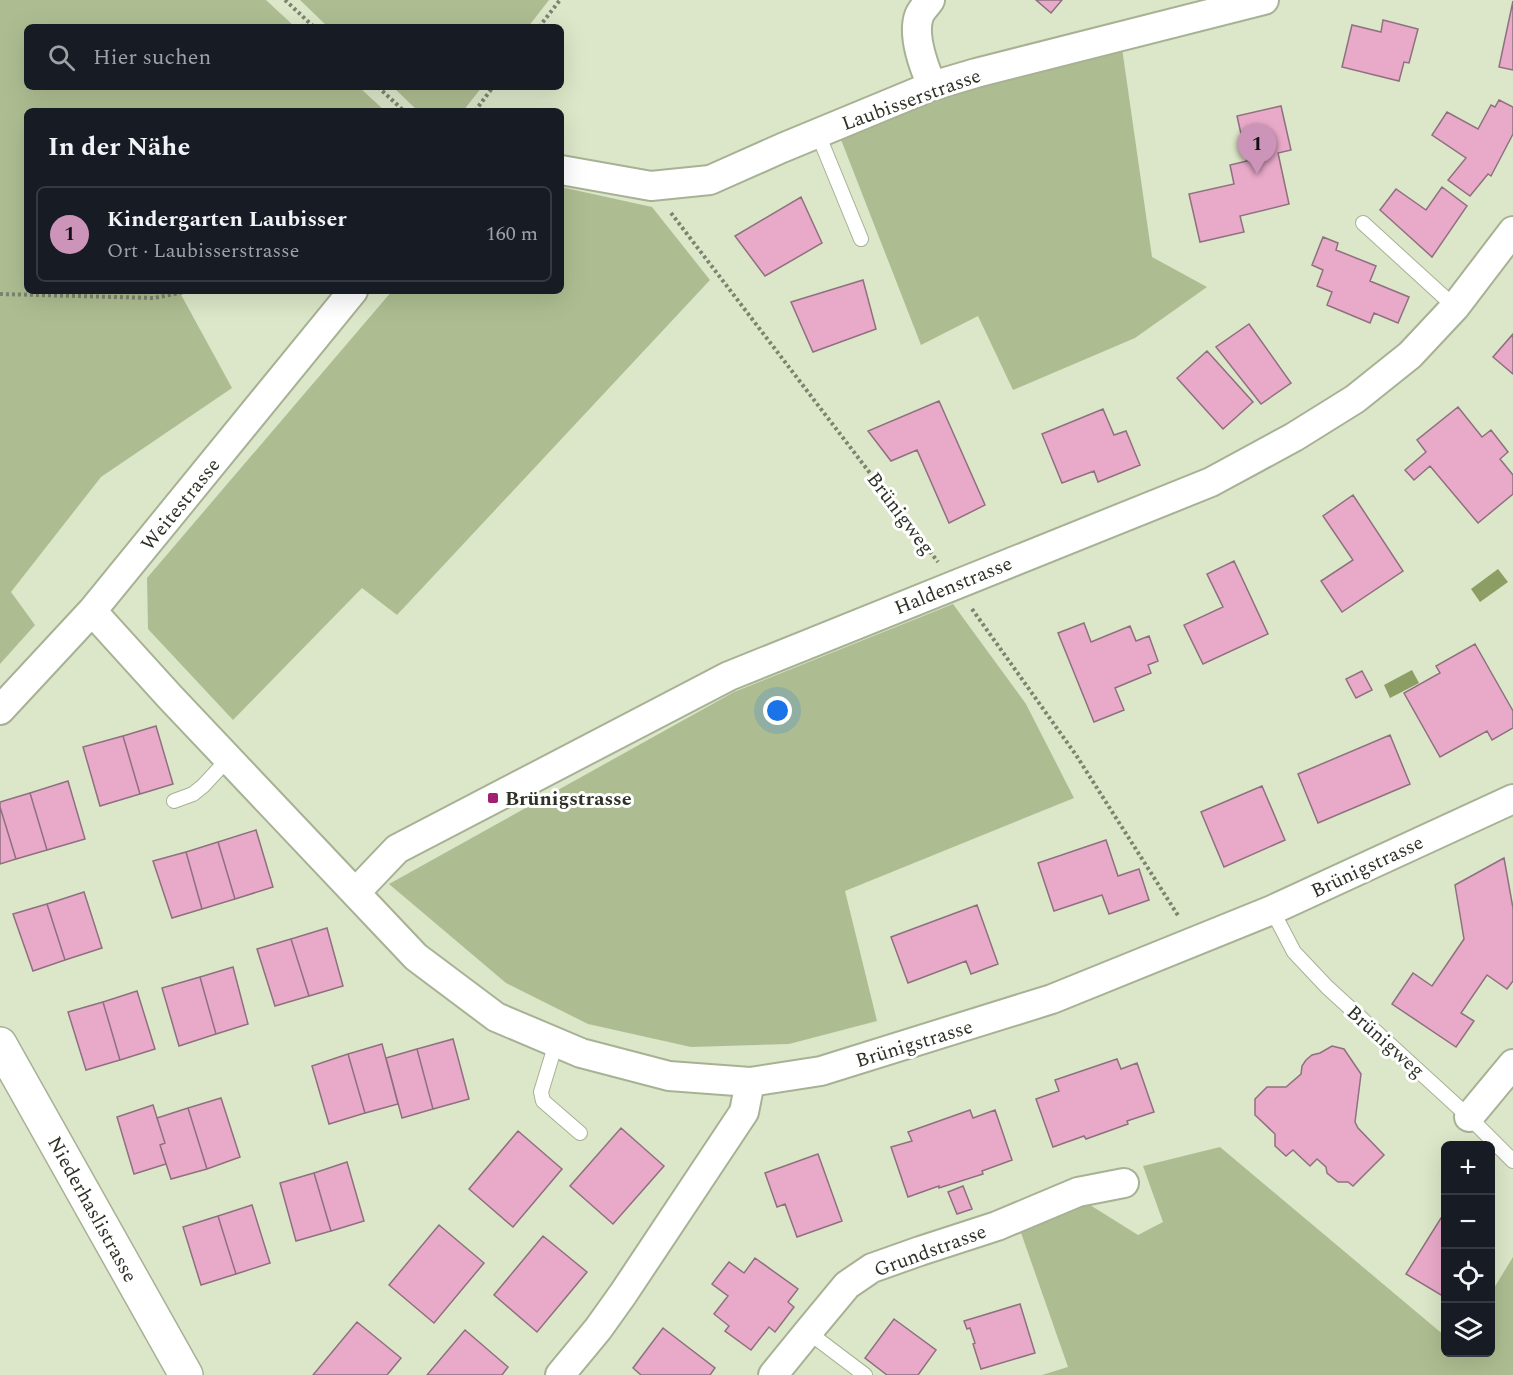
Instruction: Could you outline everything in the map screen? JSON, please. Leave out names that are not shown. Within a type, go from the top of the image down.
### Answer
[{"type":"street","points":[[930,0],[919,15],[917,36],[922,61],[932,86]]},
{"type":"street","name":"Laubisserstrasse","points":[[564,171],[651,186],[710,180],[932,86],[1264,0]]},
{"type":"street","name":"Haldenstrasse","points":[[356,892],[397,849],[729,676],[1211,482],[1294,437],[1355,399],[1410,355],[1455,307],[1513,231]]},
{"type":"street","name":"Weitestrasse","points":[[0,710],[92,612],[351,294]]},
{"type":"street","name":"Brünigstrasse","points":[[92,612],[416,957],[496,1017],[581,1053],[669,1076],[750,1082],[821,1071],[1052,999],[1272,910],[1513,799]]},
{"type":"street","name":"Niederhaslistrasse","points":[[0,1044],[186,1375]]},
{"type":"street","points":[[1469,1117],[1513,1064]]},
{"type":"street","points":[[560,1375],[623,1294],[744,1112],[750,1082]]},
{"type":"street","name":"Grundstrasse","points":[[773,1375],[848,1285],[872,1268],[997,1226],[1078,1192],[1124,1183]]},
{"type":"lane","points":[[818,134],[861,239]]},
{"type":"lane","points":[[1363,223],[1455,307]]},
{"type":"lane","points":[[174,801],[193,794],[229,758]]},
{"type":"lane","name":"Brünigweg","points":[[1272,910],[1294,952],[1327,987],[1469,1117],[1513,1161]]},
{"type":"lane","points":[[556,1043],[541,1092],[543,1101],[580,1133]]},
{"type":"lane","points":[[808,1332],[865,1375]]},
{"type":"path","points":[[285,0],[311,24]]},
{"type":"path","points":[[541,24],[560,0]]},
{"type":"path","points":[[381,90],[401,108]]},
{"type":"path","points":[[477,108],[491,90]]},
{"type":"path","name":"Brünigweg","points":[[651,186],[942,566],[1076,755],[1178,914],[1192,943]]},
{"type":"path","points":[[0,294],[154,298],[174,294]]},
{"type":"shaded area","points":[[0,0],[266,0],[292,24],[24,24],[24,90],[362,90],[382,108],[24,108],[24,294],[181,294],[232,388],[101,477],[11,592],[35,625],[0,664]]},
{"type":"shaded area","points":[[300,0],[549,0],[530,24],[325,24]]},
{"type":"shaded area","points":[[1122,48],[1152,257],[1207,287],[1135,338],[1013,390],[978,316],[921,345],[840,137],[999,75]]},
{"type":"shaded area","points":[[396,90],[480,90],[465,108],[415,108]]},
{"type":"shaded area","points":[[564,188],[652,207],[710,280],[397,615],[362,588],[233,720],[148,629],[147,578],[389,294],[564,294]]},
{"type":"shaded area","points":[[1498,569],[1508,582],[1480,602],[1471,589]]},
{"type":"shaded area","points":[[953,604],[1026,704],[1074,798],[845,891],[877,1021],[789,1044],[691,1047],[588,1024],[506,983],[389,884],[734,692]]},
{"type":"shaded area","points":[[1412,670],[1419,683],[1390,698],[1384,685]]},
{"type":"shaded area","points":[[1220,1147],[1441,1333],[1441,1357],[1495,1357],[1495,1286],[1513,1257],[1513,1375],[1042,1375],[1068,1367],[1019,1227],[1082,1200],[1138,1235],[1163,1222],[1143,1166]]},
{"type":"building","points":[[1036,0],[1062,0],[1051,13]]},
{"type":"building","points":[[1513,1],[1513,70],[1499,67]]},
{"type":"building","points":[[1383,20],[1418,29],[1409,63],[1404,62],[1399,81],[1342,67],[1352,25],[1381,32]]},
{"type":"building","points":[[1499,100],[1513,107],[1513,134],[1491,176],[1488,174],[1470,196],[1448,180],[1466,158],[1432,135],[1447,112],[1478,129],[1491,105],[1495,107]]},
{"type":"building","points":[[1281,106],[1291,150],[1278,153],[1289,204],[1240,216],[1244,232],[1200,242],[1189,194],[1234,184],[1230,165],[1247,161],[1237,116]]},
{"type":"building","points":[[1442,187],[1467,206],[1432,257],[1380,210],[1396,189],[1426,210]]},
{"type":"building","points":[[801,197],[822,243],[765,276],[735,236]]},
{"type":"building","points":[[1323,237],[1338,243],[1336,250],[1376,266],[1370,281],[1409,297],[1398,323],[1374,313],[1370,323],[1327,305],[1332,292],[1317,286],[1323,270],[1312,265]]},
{"type":"building","points":[[863,280],[876,329],[813,352],[791,302]]},
{"type":"building","points":[[1249,324],[1291,383],[1261,404],[1216,347]]},
{"type":"building","points":[[1513,334],[1513,374],[1493,357]]},
{"type":"building","points":[[1207,351],[1253,402],[1223,429],[1177,378]]},
{"type":"building","points":[[939,401],[985,505],[949,523],[917,450],[891,461],[868,431]]},
{"type":"building","points":[[1458,407],[1482,437],[1491,430],[1508,452],[1500,459],[1513,475],[1513,494],[1478,523],[1430,466],[1414,480],[1405,470],[1426,452],[1417,440]]},
{"type":"building","points":[[1103,409],[1114,435],[1126,431],[1140,465],[1098,482],[1094,471],[1062,483],[1042,434]]},
{"type":"building","points":[[1353,495],[1403,571],[1342,612],[1321,581],[1353,560],[1323,516]]},
{"type":"building","points":[[1234,561],[1268,634],[1203,664],[1184,625],[1223,607],[1207,574]]},
{"type":"building","points":[[1084,623],[1091,642],[1130,626],[1136,641],[1149,636],[1158,661],[1148,665],[1151,673],[1115,688],[1124,710],[1094,722],[1058,633]]},
{"type":"building","points":[[1475,644],[1513,711],[1513,728],[1492,740],[1487,731],[1440,757],[1404,693],[1440,673],[1436,666]]},
{"type":"building","points":[[1362,671],[1372,690],[1356,698],[1346,679]]},
{"type":"building","points":[[156,726],[173,784],[140,794],[123,736]]},
{"type":"building","points":[[1390,735],[1410,784],[1318,823],[1298,774]]},
{"type":"building","points":[[123,736],[140,794],[100,806],[83,747]]},
{"type":"building","points":[[68,781],[85,839],[47,850],[30,793]]},
{"type":"building","points":[[1262,786],[1285,840],[1224,867],[1201,812]]},
{"type":"building","points":[[30,793],[47,850],[16,859],[0,802]]},
{"type":"building","points":[[0,807],[16,859],[0,864]]},
{"type":"building","points":[[256,830],[273,887],[235,899],[218,842]]},
{"type":"building","points":[[1106,840],[1118,876],[1139,869],[1149,900],[1109,914],[1102,895],[1054,911],[1038,863]]},
{"type":"building","points":[[218,842],[235,899],[202,909],[186,852]]},
{"type":"building","points":[[186,852],[202,909],[172,918],[153,861]]},
{"type":"building","points":[[1504,858],[1513,908],[1513,981],[1507,989],[1487,975],[1461,1013],[1474,1021],[1456,1047],[1392,1004],[1413,973],[1432,986],[1464,939],[1455,885]]},
{"type":"building","points":[[84,892],[102,948],[65,960],[47,904]]},
{"type":"building","points":[[47,904],[65,960],[33,971],[13,914]]},
{"type":"building","points":[[977,905],[998,964],[971,974],[966,961],[908,983],[891,937]]},
{"type":"building","points":[[327,928],[343,986],[309,996],[291,939]]},
{"type":"building","points":[[291,939],[309,996],[275,1006],[257,949]]},
{"type":"building","points":[[233,967],[248,1024],[216,1034],[200,977]]},
{"type":"building","points":[[200,977],[216,1034],[179,1046],[162,988]]},
{"type":"building","points":[[137,991],[155,1049],[120,1060],[103,1002]]},
{"type":"building","points":[[103,1002],[120,1060],[86,1070],[68,1012]]},
{"type":"building","points":[[453,1039],[469,1099],[433,1109],[417,1049]]},
{"type":"building","points":[[382,1044],[398,1104],[365,1113],[348,1054]]},
{"type":"building","points":[[1332,1046],[1344,1049],[1361,1074],[1355,1122],[1384,1155],[1353,1186],[1348,1182],[1338,1182],[1327,1173],[1326,1167],[1317,1159],[1310,1166],[1293,1150],[1286,1156],[1275,1146],[1275,1134],[1255,1115],[1255,1099],[1267,1087],[1286,1087],[1301,1074],[1306,1060]]},
{"type":"building","points":[[417,1049],[433,1109],[402,1118],[386,1058]]},
{"type":"building","points":[[348,1054],[365,1113],[329,1124],[312,1066]]},
{"type":"building","points":[[1117,1059],[1121,1069],[1137,1063],[1154,1112],[1086,1139],[1084,1136],[1053,1147],[1036,1099],[1059,1091],[1055,1080]]},
{"type":"building","points":[[221,1098],[240,1157],[207,1169],[188,1108]]},
{"type":"building","points":[[153,1105],[165,1143],[160,1145],[166,1164],[134,1174],[117,1117]]},
{"type":"building","points":[[188,1108],[207,1169],[171,1179],[160,1145],[165,1143],[157,1118]]},
{"type":"building","points":[[970,1110],[973,1118],[995,1110],[1012,1160],[982,1171],[983,1174],[908,1197],[891,1147],[912,1141],[908,1132]]},
{"type":"building","points":[[621,1128],[664,1166],[613,1224],[570,1186]]},
{"type":"building","points":[[518,1131],[562,1169],[513,1227],[469,1189]]},
{"type":"building","points":[[818,1154],[842,1221],[797,1237],[785,1204],[777,1207],[765,1173]]},
{"type":"building","points":[[347,1162],[364,1221],[331,1231],[314,1173]]},
{"type":"building","points":[[314,1173],[331,1231],[296,1241],[280,1183]]},
{"type":"building","points":[[963,1186],[972,1209],[957,1214],[948,1192]]},
{"type":"building","points":[[252,1205],[270,1263],[236,1274],[218,1216]]},
{"type":"building","points":[[218,1216],[236,1274],[201,1285],[183,1227]]},
{"type":"building","points":[[1441,1218],[1441,1295],[1406,1274]]},
{"type":"building","points":[[439,1225],[484,1263],[434,1323],[389,1285]]},
{"type":"building","points":[[543,1236],[587,1272],[537,1332],[494,1295]]},
{"type":"building","points":[[755,1258],[798,1289],[788,1302],[794,1307],[775,1332],[769,1327],[751,1350],[725,1331],[729,1326],[714,1314],[728,1296],[712,1284],[729,1262],[744,1273]]},
{"type":"building","points":[[1020,1304],[1035,1353],[981,1369],[970,1328],[967,1329],[964,1321]]},
{"type":"building","points":[[894,1319],[936,1350],[918,1375],[887,1375],[865,1358]]},
{"type":"building","points":[[357,1322],[401,1358],[387,1375],[313,1375]]},
{"type":"building","points":[[663,1328],[715,1368],[710,1375],[641,1375],[633,1368]]},
{"type":"building","points":[[465,1330],[508,1367],[502,1375],[427,1375]]},
{"type":"place","name":"Kindergarten Laubisser","points":[[1257,174]]},
{"type":"place","name":"Brünigstrasse","points":[[493,798]]}]
